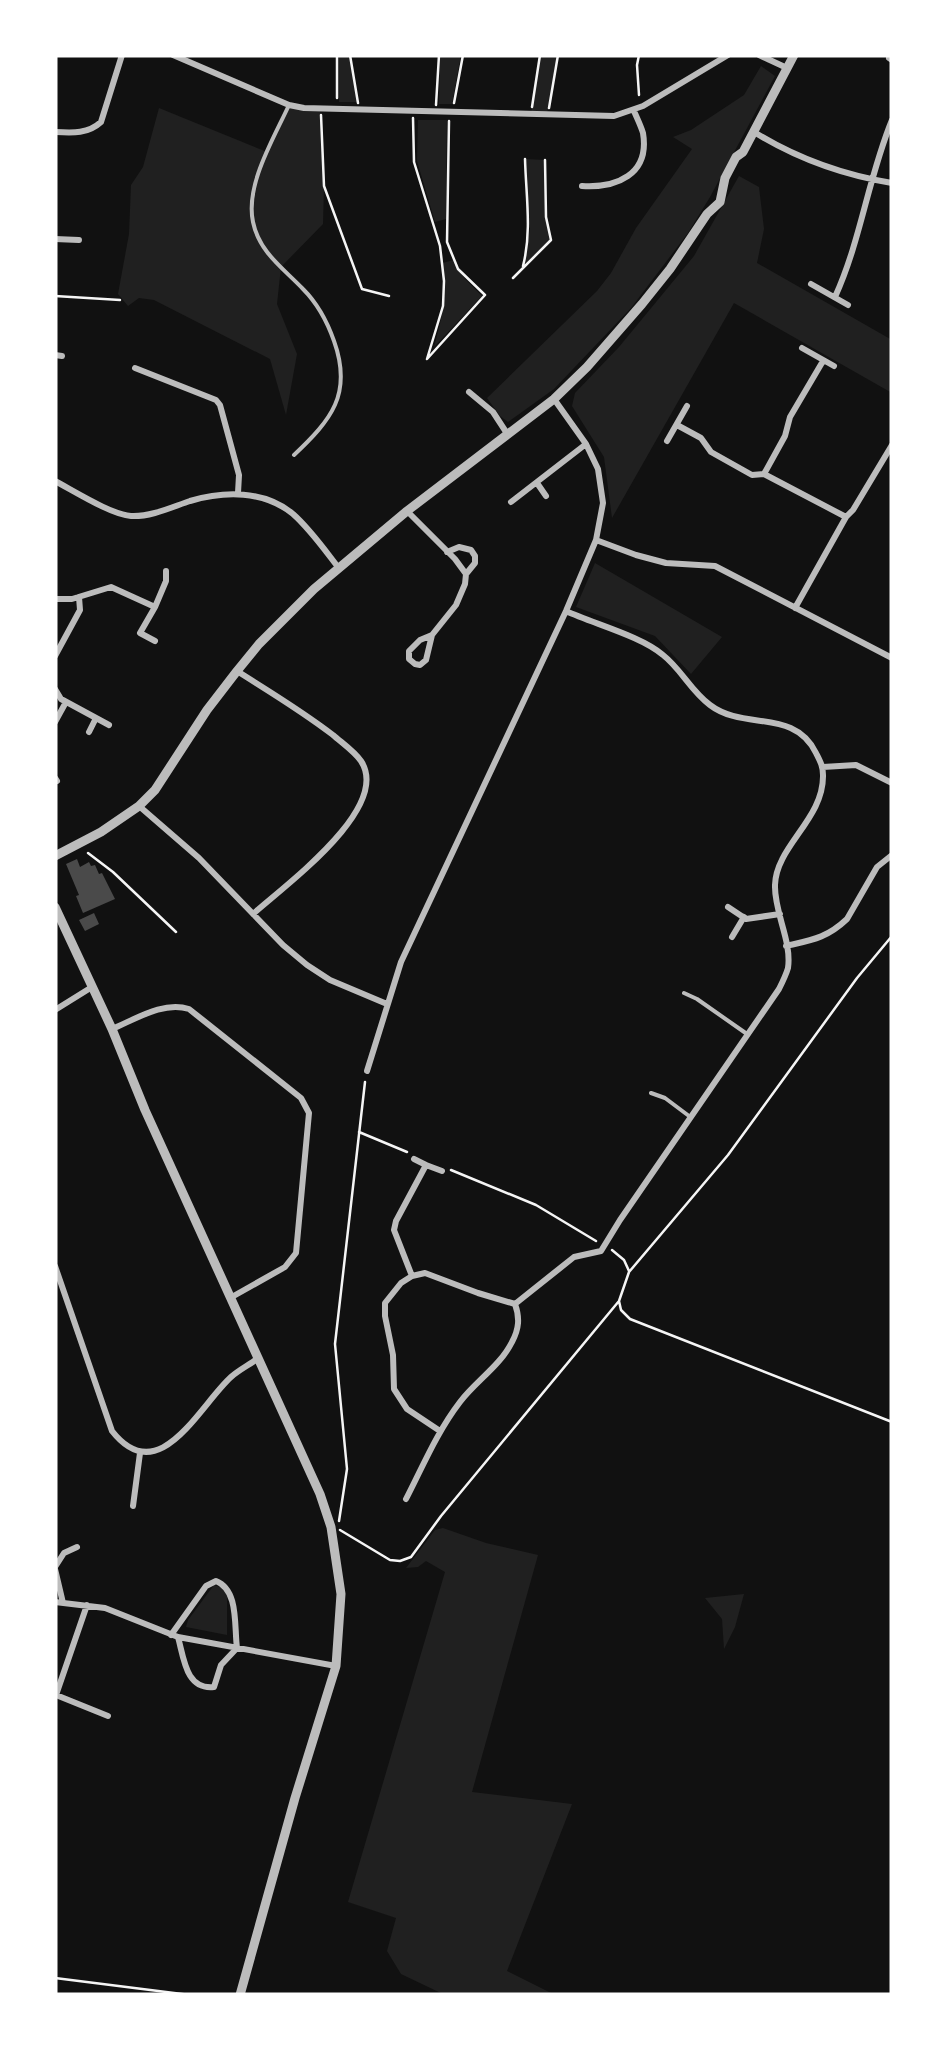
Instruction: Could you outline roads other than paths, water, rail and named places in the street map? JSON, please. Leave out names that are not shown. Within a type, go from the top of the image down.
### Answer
[{"type":"street","points":[[55,132],[85,132],[101,122],[122,55]]},
{"type":"street","points":[[173,55],[289,105],[614,116],[634,111],[728,55]]},
{"type":"street","points":[[759,55],[787,68]]},
{"type":"street","points":[[55,856],[78,846],[139,806],[155,790],[237,671],[293,608],[338,566],[554,399],[608,344],[720,202],[725,178],[794,55]]},
{"type":"street","points":[[582,186],[607,187],[635,170],[643,149],[643,132],[634,111]]},
{"type":"street","points":[[835,296],[849,265],[882,143],[892,120]]},
{"type":"street","points":[[754,132],[786,152],[892,184]]},
{"type":"street","points":[[55,239],[79,240]]},
{"type":"street","points":[[811,284],[848,305]]},
{"type":"street","points":[[802,348],[834,366]]},
{"type":"street","points":[[764,474],[823,360]]},
{"type":"street","points":[[135,368],[216,400],[239,475],[238,493]]},
{"type":"street","points":[[469,392],[493,412],[508,435]]},
{"type":"street","points":[[367,1071],[401,962],[596,540],[603,504],[598,469],[586,444],[554,399]]},
{"type":"street","points":[[667,442],[687,406]]},
{"type":"street","points":[[677,425],[701,438],[711,452],[752,475],[764,474],[846,518]]},
{"type":"street","points":[[512,502],[586,444]]},
{"type":"street","points":[[795,608],[892,445]]},
{"type":"street","points":[[55,481],[121,515],[134,517],[212,495],[238,493],[276,504],[292,514],[338,566]]},
{"type":"street","points":[[537,483],[546,496]]},
{"type":"street","points":[[407,512],[466,574]]},
{"type":"street","points":[[596,540],[666,563],[715,566],[892,658]]},
{"type":"street","points":[[432,635],[408,651],[415,664],[426,660],[432,635],[456,605],[466,574],[476,563],[471,550],[459,547],[447,552]]},
{"type":"street","points":[[155,641],[140,633],[166,582],[166,570]]},
{"type":"street","points":[[55,599],[79,597],[111,586],[155,607]]},
{"type":"street","points":[[55,656],[80,610],[79,597]]},
{"type":"street","points":[[515,1304],[574,1257],[596,1253],[606,1246],[779,989],[788,968],[775,883],[781,862],[821,796],[823,767],[811,742],[799,730],[732,716],[712,707],[665,656],[644,642],[566,612]]},
{"type":"street","points":[[237,671],[299,709],[342,743],[363,764],[368,778],[360,807],[327,848],[254,914]]},
{"type":"street","points":[[55,690],[61,699],[109,725]]},
{"type":"street","points":[[55,722],[66,702]]},
{"type":"street","points":[[89,732],[96,718]]},
{"type":"street","points":[[823,767],[856,765],[892,783]]},
{"type":"street","points":[[139,806],[199,858],[282,945],[307,965],[330,980],[388,1004]]},
{"type":"street","points":[[786,946],[826,936],[848,919],[877,867],[892,856]]},
{"type":"street","points":[[55,907],[58,924],[112,1029],[334,1528],[341,1594],[336,1666],[294,1798],[240,1995]]},
{"type":"street","points":[[728,907],[744,917],[780,914]]},
{"type":"street","points":[[732,937],[744,917]]},
{"type":"street","points":[[55,1010],[92,987]]},
{"type":"street","points":[[112,1029],[165,1007],[189,1009],[307,1105],[296,1253],[285,1267],[230,1298]]},
{"type":"street","points":[[413,1157],[426,1166],[445,1170]]},
{"type":"street","points":[[412,1276],[394,1230],[426,1166]]},
{"type":"street","points":[[55,1266],[112,1432],[124,1446],[140,1454],[154,1452],[179,1437],[231,1377],[257,1358]]},
{"type":"street","points":[[440,1432],[407,1409],[394,1389],[385,1303],[401,1283],[424,1273],[515,1304]]},
{"type":"street","points":[[406,1499],[440,1432],[469,1390],[512,1343],[519,1316],[515,1304]]},
{"type":"street","points":[[133,1506],[140,1454]]},
{"type":"street","points":[[77,1547],[66,1547],[55,1568],[59,1602],[105,1608],[174,1636],[336,1666]]},
{"type":"street","points":[[216,1581],[223,1583],[231,1594],[236,1648],[222,1666],[214,1687],[203,1688],[192,1680],[174,1636],[206,1586],[216,1581]]},
{"type":"street","points":[[87,1605],[56,1695],[108,1716]]},
{"type":"lane","points":[[289,105],[262,164],[254,190],[252,218],[262,246],[318,306],[342,368],[342,383],[333,411],[294,455]]},
{"type":"lane","points":[[684,993],[749,1035]]},
{"type":"lane","points":[[651,1092],[692,1117]]}]
